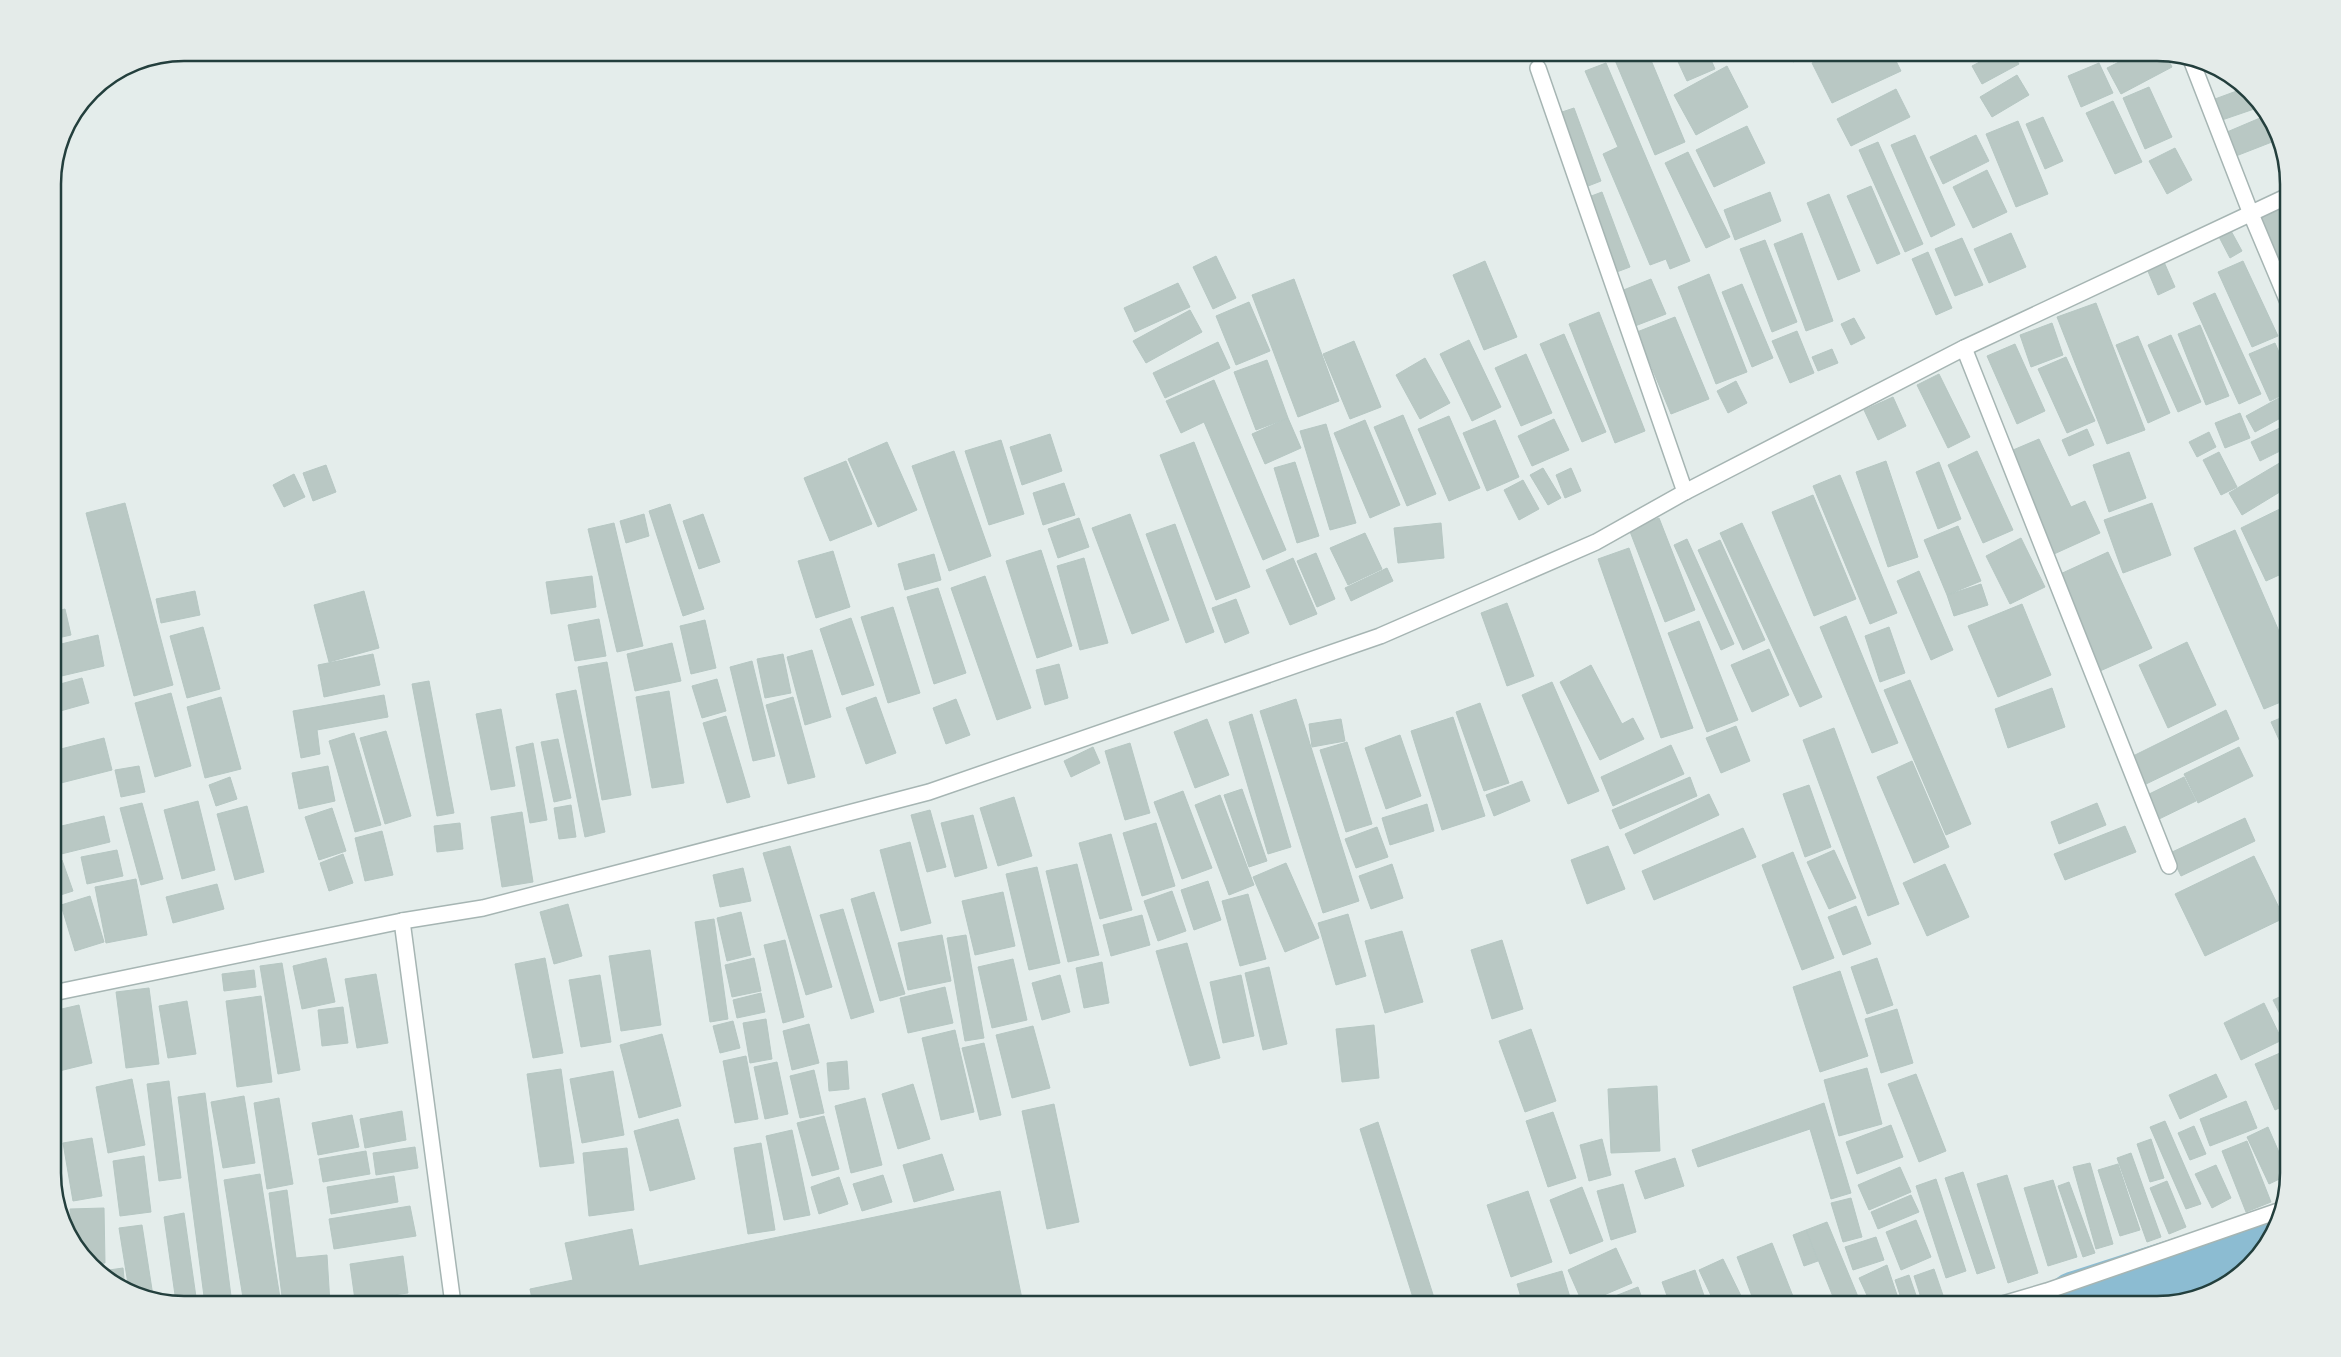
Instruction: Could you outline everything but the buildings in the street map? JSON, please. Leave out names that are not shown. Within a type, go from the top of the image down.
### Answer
[{"type":"street","points":[[2194,67],[2279,281]]},
{"type":"street","points":[[1538,68],[1685,492]]},
{"type":"street","points":[[62,990],[402,921],[484,908],[929,792],[1380,636],[1596,542],[1685,492],[1964,348],[2279,200]]},
{"type":"street","points":[[1964,348],[2169,866]]},
{"type":"street","points":[[402,921],[452,1296]]},
{"type":"street","points":[[2028,1296],[2121,1266],[2273,1213]]},
{"type":"waterway","points":[[2102,1296],[2254,1247]]}]
